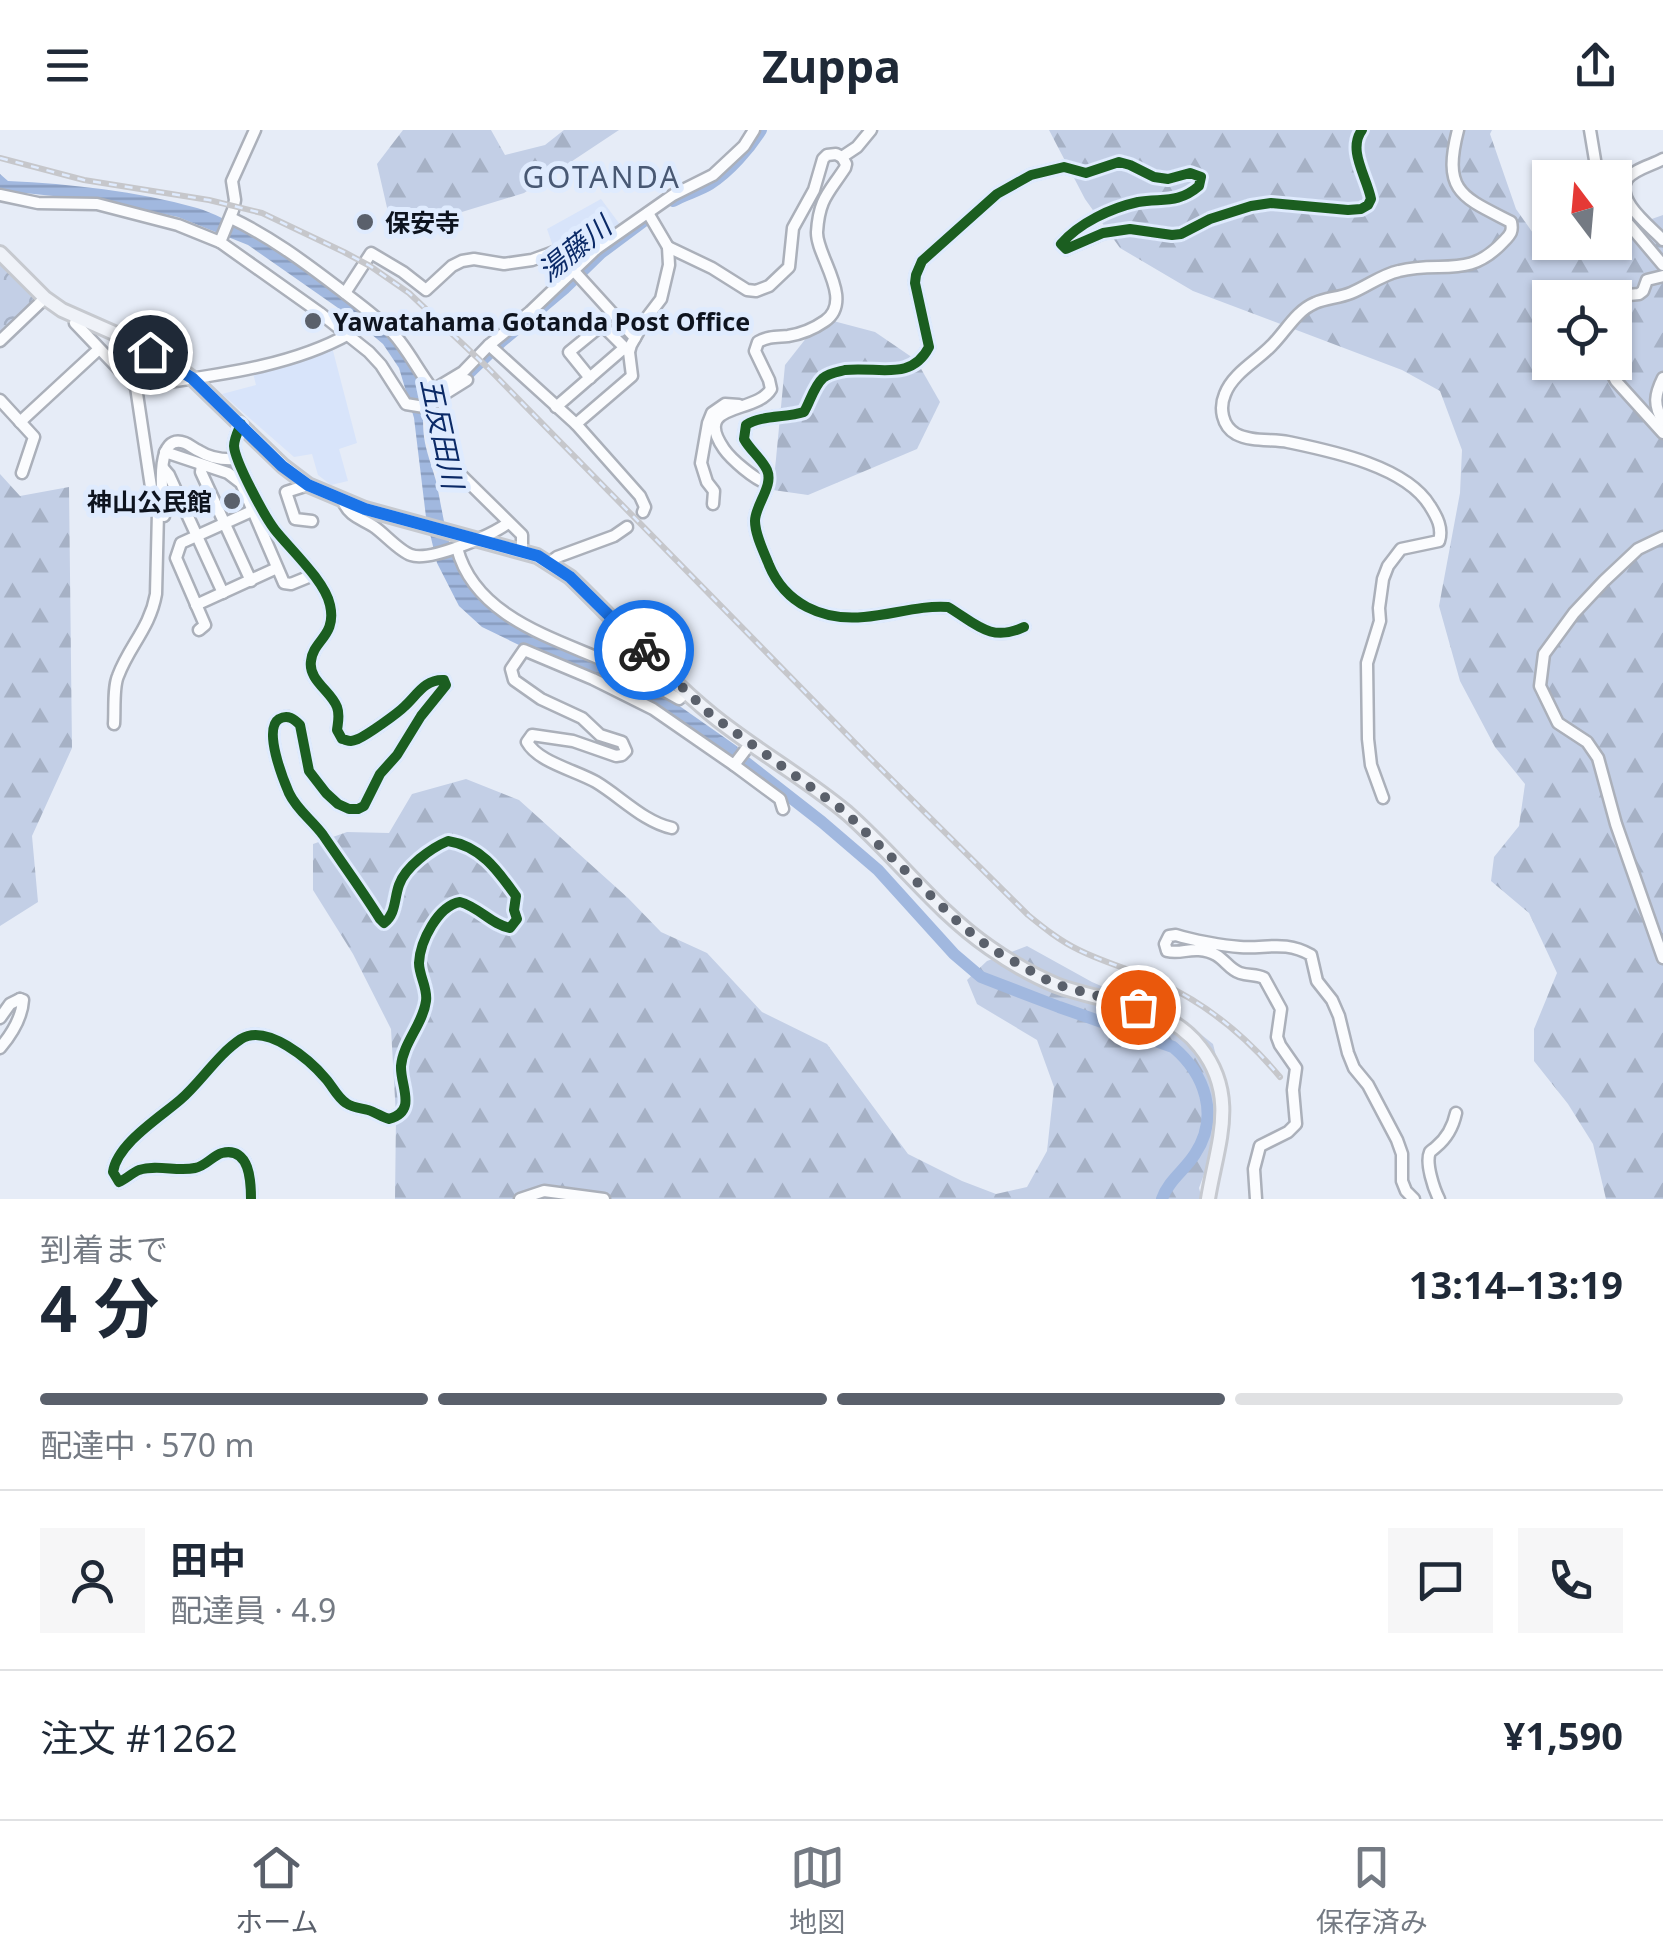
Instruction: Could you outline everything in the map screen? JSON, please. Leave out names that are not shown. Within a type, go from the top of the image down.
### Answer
[{"type":"main road","points":[[0,252],[45,298],[77,318],[123,337],[192,378],[282,466],[308,485],[343,502],[478,538],[550,562],[686,692],[749,747],[844,811],[960,924],[990,948],[1054,984],[1118,1001],[1183,1029],[1198,1042],[1218,1076],[1222,1092],[1222,1138],[1208,1199]]},
{"type":"street","points":[[221,240],[234,200],[232,181],[255,130]]},
{"type":"street","points":[[430,399],[577,274],[596,249],[650,216],[673,195],[714,174],[744,146],[754,130]]},
{"type":"street","points":[[842,158],[871,130]]},
{"type":"street","points":[[1024,628],[1002,634],[989,632],[966,622],[948,607],[862,618],[828,616],[802,605],[780,585],[762,548],[755,517],[769,477],[744,438],[746,425],[754,420],[804,412],[818,384],[835,372],[904,370],[918,364],[929,348],[915,283],[922,261],[1015,182],[1053,168],[1086,172],[1119,162],[1154,177],[1168,179],[1190,173],[1201,177],[1200,186],[1182,197],[1139,202],[1102,215],[1065,239],[1061,244],[1066,249],[1103,233],[1130,229],[1181,234],[1210,219],[1272,203],[1361,209],[1371,199],[1356,152],[1362,130]]},
{"type":"street","points":[[1383,798],[1371,764],[1367,664],[1380,621],[1383,579],[1402,549],[1439,541],[1442,533],[1438,522],[1425,498],[1408,482],[1348,457],[1285,441],[1240,436],[1226,425],[1222,403],[1240,374],[1312,304],[1350,294],[1404,270],[1468,266],[1488,257],[1510,236],[1511,222],[1466,199],[1458,188],[1452,158],[1458,130]]},
{"type":"street","points":[[1590,130],[1595,160]]},
{"type":"street","points":[[668,247],[747,290],[769,286],[789,267],[793,228],[814,190],[823,160],[836,154],[846,164],[821,202],[817,232],[820,251],[833,274],[832,314],[805,331],[758,342],[754,351],[769,380],[768,396],[726,411],[716,423],[717,437],[732,460],[767,483]]},
{"type":"street","points":[[1663,159],[1639,170],[1625,184],[1633,210],[1663,240]]},
{"type":"street","points":[[0,196],[38,203],[97,204],[221,240],[349,334],[381,365],[400,398],[410,406],[444,395],[467,380]]},
{"type":"street","points":[[556,407],[626,350],[661,299],[669,265],[668,247],[650,216]]},
{"type":"street","points":[[230,219],[270,239],[391,331],[430,399],[460,474],[522,536],[522,551]]},
{"type":"street","points":[[1632,228],[1663,264]]},
{"type":"street","points":[[345,293],[371,254],[426,290],[462,261],[511,264],[584,241],[596,249]]},
{"type":"street","points":[[577,274],[635,338]]},
{"type":"street","points":[[1632,295],[1639,294],[1648,280],[1663,276]]},
{"type":"street","points":[[0,341],[45,298]]},
{"type":"street","points":[[77,318],[75,323],[136,387],[158,512],[154,606],[117,678],[114,724]]},
{"type":"street","points":[[576,424],[632,376],[626,350],[604,325],[569,352],[590,378]]},
{"type":"street","points":[[136,387],[277,362],[349,334]]},
{"type":"street","points":[[20,422],[98,348]]},
{"type":"street","points":[[492,348],[576,424],[640,496],[643,512]]},
{"type":"street","points":[[1663,378],[1656,392],[1656,410],[1663,420]]},
{"type":"street","points":[[1615,380],[1663,433]]},
{"type":"street","points":[[0,400],[34,437],[22,472]]},
{"type":"street","points":[[714,504],[714,491],[700,462],[708,423],[712,413],[725,404],[746,405]]},
{"type":"street","points":[[241,424],[234,446],[237,458],[273,528],[298,554],[328,598],[332,622],[310,666],[318,683],[337,705],[336,730],[342,738],[361,738],[403,708],[430,682],[444,680],[446,685],[420,716],[380,774],[364,806],[358,809],[338,804],[326,793],[308,772],[300,725],[294,719],[278,719],[274,725],[274,744],[290,794],[358,882],[380,920],[391,918],[400,879],[424,856],[448,841],[466,846],[490,861],[516,896],[517,919],[510,928],[504,928],[460,902],[448,906],[431,927],[419,966],[426,1003],[404,1054],[406,1100],[396,1117],[389,1120],[347,1104],[298,1053],[271,1038],[250,1036],[221,1057],[181,1099],[130,1142],[114,1162],[113,1172],[119,1182],[144,1169],[197,1168],[219,1154],[229,1153],[244,1160],[248,1167],[251,1199]]},
{"type":"street","points":[[157,538],[164,528],[164,452],[178,442],[206,456],[237,458]]},
{"type":"street","points":[[164,452],[235,477],[286,585],[312,575]]},
{"type":"street","points":[[202,466],[201,472],[250,580]]},
{"type":"street","points":[[162,468],[223,594]]},
{"type":"street","points":[[308,485],[286,492],[295,520],[312,521]]},
{"type":"street","points":[[343,502],[351,515],[414,557],[455,548],[508,522]]},
{"type":"street","points":[[199,630],[205,625],[176,558],[181,543],[252,510]]},
{"type":"street","points":[[550,562],[627,528]]},
{"type":"street","points":[[1663,538],[1638,549],[1574,614],[1544,654],[1540,686],[1558,723],[1586,742],[1598,758],[1616,824],[1663,958]]},
{"type":"street","points":[[455,548],[477,589],[505,614],[679,699],[686,692]]},
{"type":"street","points":[[196,606],[278,568]]},
{"type":"street","points":[[672,828],[658,825],[598,784],[529,747],[526,742],[532,735],[573,741],[616,756],[626,751],[622,742],[600,735],[582,718],[542,700],[514,680],[512,669],[524,650],[653,710],[780,798],[783,809]]},
{"type":"street","points":[[735,764],[749,747]]},
{"type":"street","points":[[1256,1199],[1254,1170],[1260,1146],[1296,1124],[1296,1068],[1277,1036],[1281,1009],[1259,974],[1242,974],[1216,954],[1200,950],[1167,951],[1169,936],[1245,948],[1272,944],[1311,955],[1317,981],[1339,1016],[1354,1068],[1368,1085],[1397,1140],[1402,1154],[1402,1181],[1414,1199]]},
{"type":"street","points":[[0,1018],[10,1004],[23,1000],[0,1048]]},
{"type":"street","points":[[1440,1199],[1433,1186],[1430,1155],[1446,1137],[1456,1113]]},
{"type":"street","points":[[520,1199],[544,1192],[604,1199]]},
{"type":"shaded area","points":[[601,199],[624,230],[596,249],[590,244],[555,252],[547,229]]},
{"type":"shaded area","points":[[332,347],[357,443],[339,449],[348,481],[331,485],[318,475],[312,454],[294,457],[222,394],[256,385],[253,373]]},
{"type":"green space","points":[[403,130],[491,130],[505,155],[545,145],[564,130],[619,130],[524,193],[452,215],[388,212],[377,164]]},
{"type":"green space","points":[[1049,130],[1492,130],[1490,134],[1516,209],[1532,232],[1532,260],[1632,260],[1632,226],[1663,215],[1663,1199],[1606,1199],[1593,1144],[1534,1061],[1534,1029],[1557,973],[1529,913],[1491,881],[1494,857],[1519,826],[1525,784],[1495,747],[1460,681],[1439,606],[1460,493],[1462,450],[1440,391],[1402,370],[1193,291],[1120,248],[1085,199]]},
{"type":"green space","points":[[0,253],[45,298],[0,342]]},
{"type":"green space","points":[[822,318],[875,332],[916,360],[940,402],[917,449],[808,495],[773,490],[785,365]]},
{"type":"green space","points":[[0,474],[20,496],[69,487],[72,748],[32,836],[38,902],[0,926]]},
{"type":"green space","points":[[466,779],[519,800],[661,932],[707,953],[762,1012],[827,1044],[908,1154],[996,1194],[1027,1187],[1047,1151],[1054,1087],[1037,1040],[977,1004],[967,980],[987,961],[1027,946],[1092,982],[1188,1024],[1213,1044],[1223,1083],[1218,1136],[1199,1188],[1202,1199],[395,1199],[391,1029],[353,954],[313,890],[313,844],[347,832],[389,833],[412,794]]},
{"type":"water","points":[[0,174],[8,181],[104,189],[197,208],[290,257],[362,311],[412,367],[422,391],[425,443],[449,540],[459,566],[477,594],[661,693],[738,747],[729,759],[609,682],[482,627],[459,606],[437,563],[426,517],[414,418],[399,368],[383,344],[351,317],[248,245],[178,217],[100,201],[0,191]]},
{"type":"waterway","name":"湯藤川","points":[[673,201],[717,179],[739,159],[761,130]]},
{"type":"waterway","name":"湯藤川","points":[[415,399],[464,378],[601,253],[652,215]]},
{"type":"waterway","name":"五反田川","points":[[721,743],[878,870],[954,954],[981,977],[1173,1047],[1184,1058],[1201,1083],[1207,1125],[1195,1154],[1162,1199]]},
{"type":"railway","points":[[0,158],[84,180],[209,200],[262,213],[370,266],[409,293],[488,368],[1028,915],[1072,946],[1193,1000],[1254,1048],[1280,1077]]},
{"type":"cycle path","points":[[1024,627],[992,632],[948,607],[849,618],[820,613],[795,600],[776,579],[756,532],[756,515],[768,476],[744,439],[746,425],[804,412],[817,385],[830,374],[903,369],[922,358],[929,347],[915,283],[922,261],[997,194],[1031,175],[1064,167],[1086,173],[1119,162],[1154,177],[1168,179],[1190,173],[1201,177],[1199,186],[1184,196],[1117,208],[1086,223],[1061,244],[1066,249],[1103,233],[1130,229],[1181,234],[1210,219],[1251,206],[1271,203],[1348,210],[1368,205],[1371,199],[1357,155],[1362,130]]},
{"type":"cycle path","points":[[241,424],[234,446],[251,489],[275,530],[321,586],[330,605],[328,631],[313,654],[311,668],[337,707],[337,730],[342,739],[353,741],[368,733],[432,682],[444,680],[446,685],[380,774],[364,806],[358,809],[338,804],[326,793],[309,771],[300,725],[288,717],[279,719],[273,733],[274,743],[292,799],[323,835],[384,923],[391,915],[407,872],[427,853],[448,841],[470,848],[495,869],[516,896],[517,919],[510,928],[503,926],[460,902],[444,910],[432,926],[419,963],[426,1001],[401,1066],[406,1097],[398,1115],[389,1119],[349,1105],[299,1054],[275,1040],[251,1035],[232,1045],[188,1093],[140,1132],[122,1151],[113,1172],[119,1182],[139,1170],[195,1168],[218,1154],[231,1152],[247,1167],[251,1199]]},
{"type":"way so far","points":[[644,650],[710,714],[844,811],[960,924],[990,948],[1054,984],[1138,1007]]},
{"type":"place","name":"保安寺","points":[[365,222]]},
{"type":"place","name":"Yawatahama Gotanda Post Office","points":[[313,321]]},
{"type":"place","name":"神山公民館","points":[[232,501]]},
{"type":"district","name":"GOTANDA","points":[[602,176]]},
{"type":"route","points":[[150,352],[192,378],[282,466],[308,485],[365,509],[538,556],[570,577],[644,650]]}]
